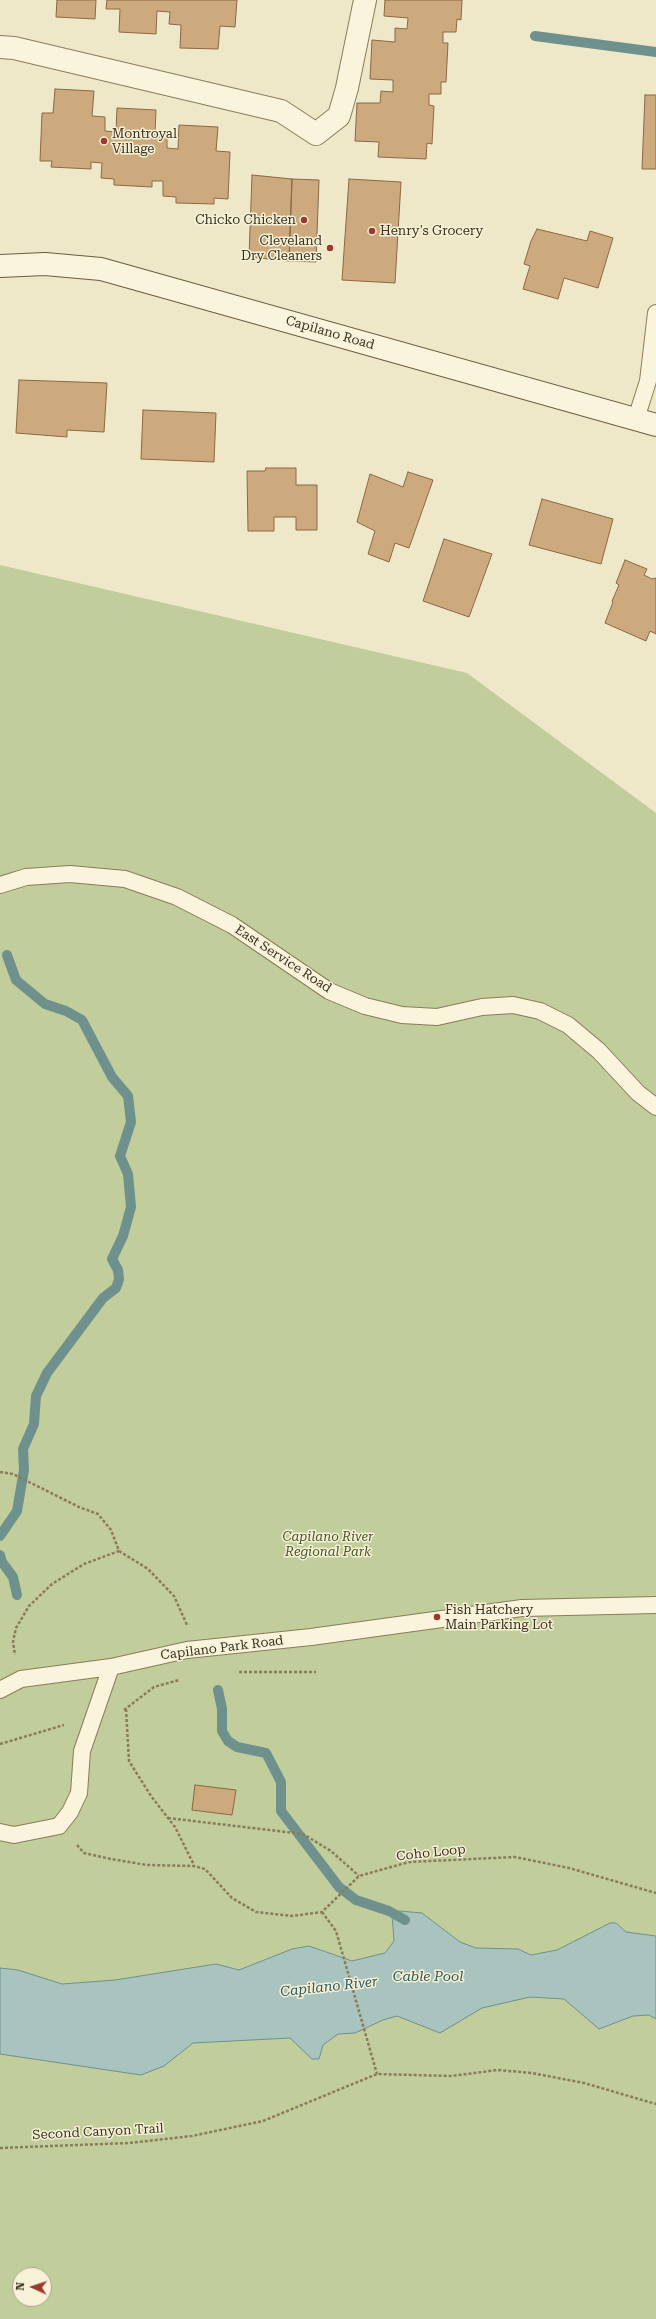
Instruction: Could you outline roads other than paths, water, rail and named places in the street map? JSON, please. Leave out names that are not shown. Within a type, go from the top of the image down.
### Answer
[{"type":"main road","points":[[0,47],[14,48],[281,111],[316,134],[339,116],[347,88],[364,0]]},
{"type":"main road","name":"Capilano Road","points":[[0,266],[45,264],[101,269],[646,422]]},
{"type":"lane","points":[[646,422],[648,381],[656,313]]},
{"type":"lane","name":"East Service Road","points":[[0,885],[26,877],[70,874],[124,879],[177,897],[232,925],[329,991],[365,1006],[402,1015],[437,1017],[482,1007],[513,1005],[540,1011],[568,1025],[599,1051],[638,1093],[656,1107]]},
{"type":"lane","name":"Capilano Park Road","points":[[0,1690],[21,1679],[111,1666],[187,1650],[311,1637],[522,1608],[656,1605]]},
{"type":"lane","points":[[0,1832],[14,1835],[59,1826],[70,1812],[79,1793],[82,1751],[111,1666]]},
{"type":"water","name":"Cable Pool","points":[[400,1911],[422,1913],[460,1942],[476,1948],[518,1949],[531,1955],[557,1950],[610,1923],[616,1923],[626,1932],[656,1936],[656,2019],[649,2015],[633,2016],[599,2029],[564,1999],[530,1997],[482,2008],[440,2033],[397,2016],[383,2020],[355,2033],[338,2034],[323,2045],[319,2059],[312,2059],[290,2038],[193,2043],[164,2066],[141,2075],[0,2054],[0,1968],[18,1970],[62,1984],[115,1980],[216,1964],[239,1970],[292,1949],[309,1946],[352,1961],[385,1953],[394,1941],[392,1915]]},
{"type":"waterway","points":[[535,36],[656,52]]},
{"type":"waterway","points":[[0,1536],[17,1511],[24,1470],[23,1449],[34,1424],[36,1396],[47,1373],[103,1298],[116,1288],[119,1279],[118,1270],[112,1259],[123,1236],[131,1207],[128,1174],[120,1156],[131,1122],[128,1096],[112,1077],[82,1020],[66,1011],[45,1004],[16,980],[7,955]]},
{"type":"waterway","points":[[0,1555],[2,1562],[13,1577],[17,1595]]},
{"type":"waterway","points":[[218,1690],[222,1709],[222,1731],[228,1741],[237,1747],[266,1753],[281,1782],[281,1811],[339,1887],[356,1900],[389,1911],[405,1920]]},
{"type":"place","name":"Montroyal Village","points":[[104,141]]},
{"type":"place","name":"Chicko Chicken","points":[[304,220]]},
{"type":"place","name":"Henry's Grocery","points":[[372,231]]},
{"type":"place","name":"Cleveland Dry Cleaners","points":[[330,248]]},
{"type":"place","name":"Fish Hatchery Main Parking Lot","points":[[437,1617]]},
{"type":"park label","name":"Capilano River Regional Park","points":[[328,1544]]},
{"type":"water label","name":"Capilano River","points":[[329,1987]]}]
